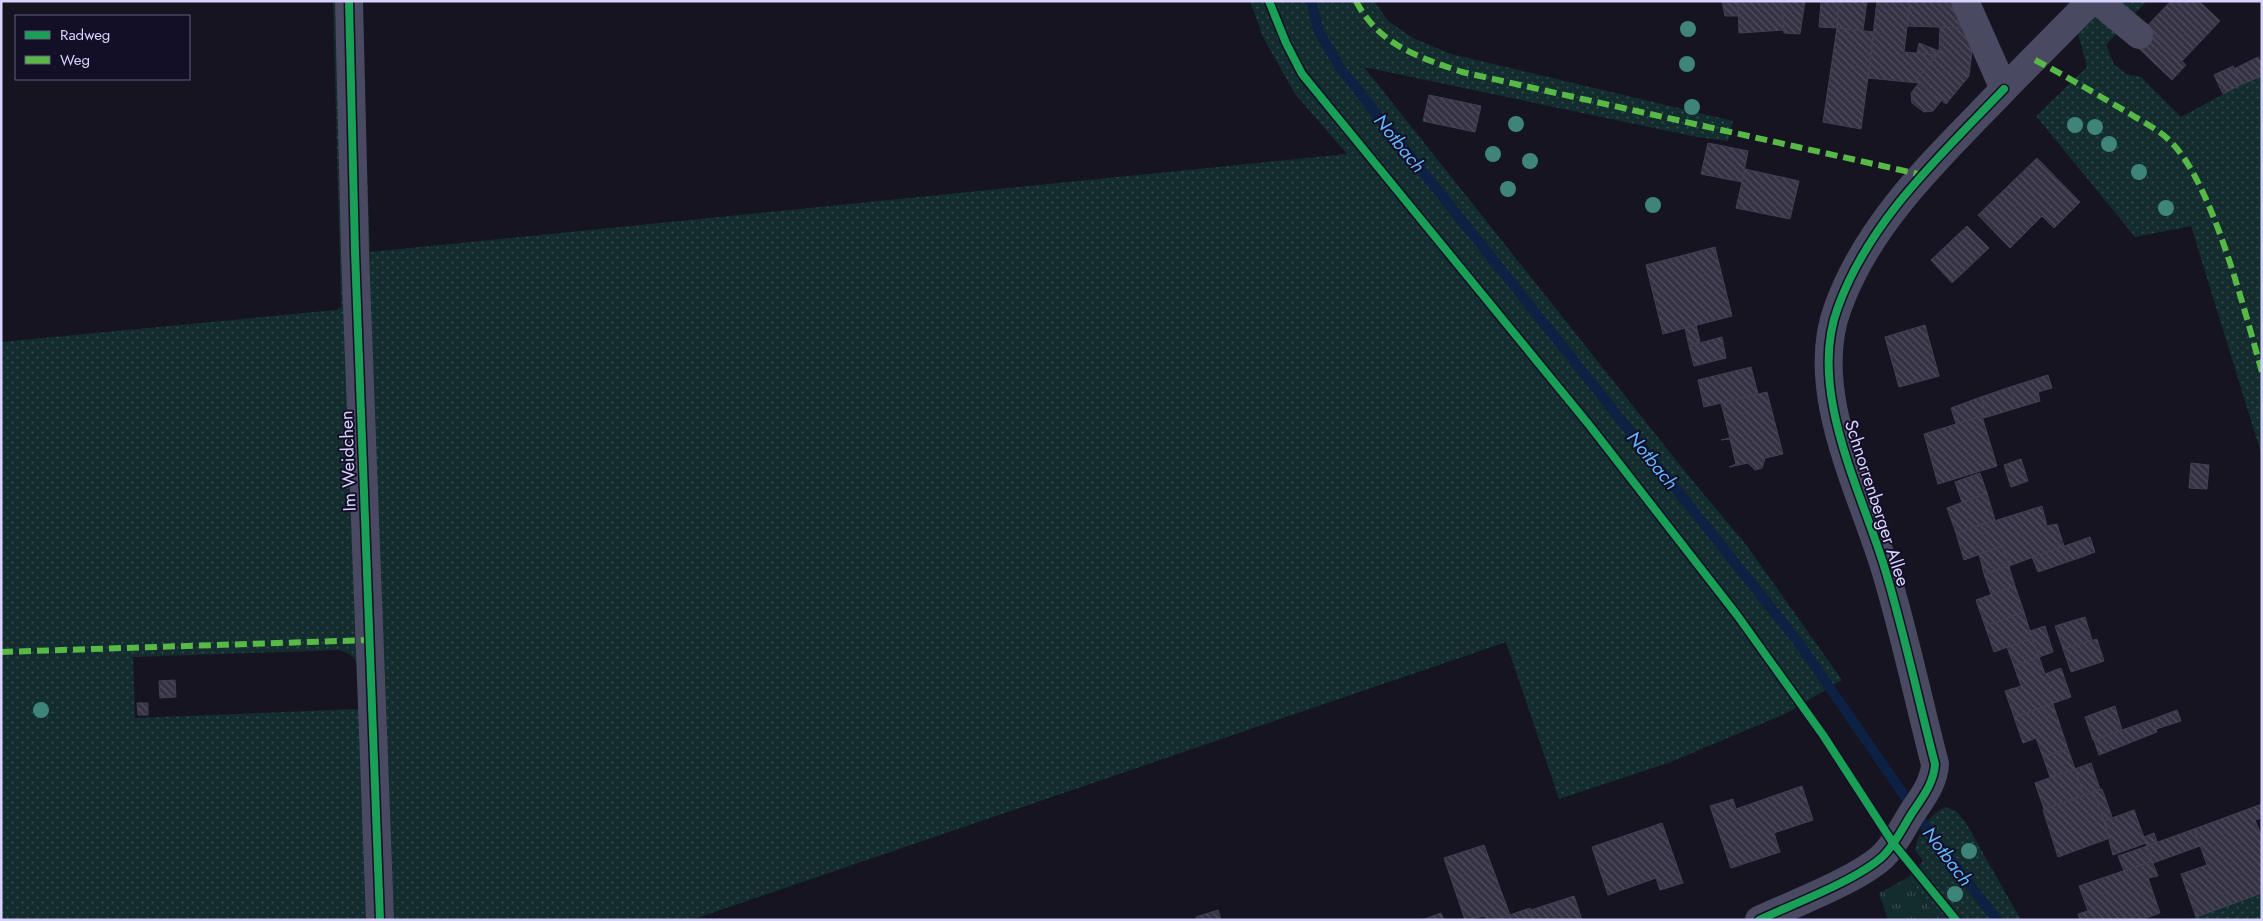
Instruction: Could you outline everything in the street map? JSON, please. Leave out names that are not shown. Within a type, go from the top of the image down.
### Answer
[{"type":"street","name":"Im Weidchen","points":[[349,1],[355,252],[380,920]]},
{"type":"street","points":[[1965,1],[2004,89]]},
{"type":"street","name":"Schnorrenberger Allee","points":[[1758,920],[1871,864],[1887,851],[1922,798],[1932,779],[1935,764],[1884,568],[1833,415],[1829,377],[1832,324],[1844,292],[1876,233],[1903,197],[2004,89],[2091,1]]},
{"type":"street","points":[[2098,1],[2139,35]]},
{"type":"green space","points":[[333,1],[361,1],[370,252],[1347,154],[1295,94],[1263,37],[1250,1],[1374,1],[1388,21],[1413,38],[1451,54],[1733,121],[1728,141],[1697,137],[1364,67],[1691,479],[1747,546],[1842,680],[1787,713],[1668,763],[1559,799],[1506,642],[691,920],[1,920],[1,342],[336,310],[341,307]],"holes":[[[340,650],[351,655],[357,662],[359,709],[135,718],[133,657]]]},
{"type":"green space","points":[[2069,1],[2147,1],[2106,45],[2114,64],[2126,74],[2141,77],[2181,117],[2242,84],[2262,76],[2262,456],[2191,226],[2135,237],[2036,116],[2087,67]]},
{"type":"green space","points":[[1945,807],[1956,811],[1966,823],[2021,920],[1938,920],[1909,877],[1923,861],[1915,850],[1922,830],[1934,815]]},
{"type":"green space","points":[[1909,877],[1938,920],[1888,920],[1879,893]]},
{"type":"green space","points":[[2262,893],[2262,920],[2187,920],[2196,917]]},
{"type":"building","points":[[1722,1],[1738,1],[1738,16],[1725,16]]},
{"type":"building","points":[[1738,1],[1782,1],[1784,30],[1739,33]]},
{"type":"building","points":[[1782,1],[1805,1],[1800,34],[1784,33]]},
{"type":"building","points":[[1821,1],[1839,1],[1837,28],[1819,27]]},
{"type":"building","points":[[1839,1],[1867,1],[1863,30],[1837,28]]},
{"type":"building","points":[[1877,1],[1910,1],[1904,52],[1937,55],[1916,80],[1919,83],[1868,78]]},
{"type":"building","points":[[1910,1],[1954,1],[1964,28],[1907,26]]},
{"type":"building","points":[[2171,1],[2199,1],[2220,21],[2182,61],[2146,27]]},
{"type":"building","points":[[1940,27],[1964,28],[1972,51],[1969,76],[1939,51]]},
{"type":"building","points":[[2146,27],[2186,65],[2172,80],[2132,42]]},
{"type":"building","points":[[1837,28],[1874,32],[1861,129],[1823,122]]},
{"type":"building","points":[[1919,43],[1939,51],[1937,55],[1917,53]]},
{"type":"building","points":[[1939,51],[1969,76],[1946,104],[1916,80]]},
{"type":"building","points":[[2258,57],[2262,64],[2262,76],[2242,84],[2234,69]]},
{"type":"building","points":[[2233,66],[2242,84],[2223,94],[2214,75]]},
{"type":"building","points":[[1919,83],[1941,101],[1933,111],[1924,112],[1912,103],[1911,93]]},
{"type":"building","points":[[1429,95],[1481,106],[1475,132],[1423,121]]},
{"type":"building","points":[[1708,143],[1748,151],[1742,182],[1701,174]]},
{"type":"building","points":[[2037,158],[2080,202],[2054,228],[2042,216],[2010,248],[1978,215]]},
{"type":"building","points":[[1745,169],[1799,181],[1790,219],[1736,208]]},
{"type":"building","points":[[1967,226],[1989,248],[1952,283],[1931,260]]},
{"type":"building","points":[[1715,247],[1732,316],[1663,334],[1646,265]]},
{"type":"building","points":[[1696,325],[1700,342],[1689,346],[1685,328]]},
{"type":"building","points":[[1925,325],[1939,376],[1899,387],[1885,337]]},
{"type":"building","points":[[1722,337],[1726,358],[1694,366],[1689,346]]},
{"type":"building","points":[[1751,367],[1758,394],[1704,407],[1698,380]]},
{"type":"building","points":[[2048,375],[2052,388],[2038,392],[2040,401],[2017,408],[2010,387]]},
{"type":"building","points":[[2010,387],[2017,408],[1987,417],[1981,397]]},
{"type":"building","points":[[1767,392],[1783,454],[1765,458],[1762,468],[1755,470],[1748,463],[1729,467],[1736,464],[1730,439],[1721,440],[1730,438],[1721,403]]},
{"type":"building","points":[[1981,397],[1987,417],[1982,418],[1982,416],[1956,424],[1951,408]]},
{"type":"building","points":[[1982,416],[1997,466],[1938,484],[1924,434]]},
{"type":"building","points":[[2021,459],[2028,481],[2011,487],[2004,465]]},
{"type":"building","points":[[2191,463],[2209,465],[2207,489],[2189,488]]},
{"type":"building","points":[[1980,473],[1987,493],[1962,502],[1955,482]]},
{"type":"building","points":[[1987,493],[1995,520],[1956,533],[1947,508]]},
{"type":"building","points":[[2042,506],[2047,526],[2057,524],[2064,546],[2009,566],[2003,546],[1964,560],[1956,533]]},
{"type":"building","points":[[2090,537],[2095,552],[2082,557],[2076,542]]},
{"type":"building","points":[[2076,542],[2082,557],[2038,572],[2032,557]]},
{"type":"building","points":[[2003,546],[2009,566],[1984,574],[1979,554]]},
{"type":"building","points":[[2009,566],[2015,586],[1991,594],[1984,574]]},
{"type":"building","points":[[2015,586],[2024,612],[1985,626],[1976,600]]},
{"type":"building","points":[[2024,612],[2032,638],[1994,652],[1985,626]]},
{"type":"building","points":[[2085,617],[2092,640],[2063,649],[2055,626]]},
{"type":"building","points":[[2045,626],[2053,652],[2039,657],[2030,631]]},
{"type":"building","points":[[2032,638],[2039,657],[2014,666],[2007,647]]},
{"type":"building","points":[[2097,639],[2104,661],[2071,672],[2063,649]]},
{"type":"building","points":[[2039,657],[2045,674],[2061,668],[2071,697],[2014,717],[2005,691],[2021,686],[2014,666]]},
{"type":"building","points":[[175,680],[176,697],[160,698],[159,681]]},
{"type":"building","points":[[137,703],[148,703],[148,715],[138,715]]},
{"type":"building","points":[[2053,704],[2068,749],[2043,757],[2036,738],[2023,743],[2014,717]]},
{"type":"building","points":[[2115,706],[2122,730],[2093,740],[2085,717]]},
{"type":"building","points":[[2177,710],[2181,721],[2156,729],[2153,719]]},
{"type":"building","points":[[2153,719],[2157,732],[2099,755],[2094,740]]},
{"type":"building","points":[[2068,749],[2075,769],[2050,777],[2043,757]]},
{"type":"building","points":[[2091,763],[2100,789],[2084,795],[2075,769]]},
{"type":"building","points":[[2075,769],[2084,795],[2044,809],[2035,783]]},
{"type":"building","points":[[1802,786],[1813,820],[1774,833],[1780,852],[1731,868],[1710,806],[1733,799],[1736,809]]},
{"type":"building","points":[[2102,789],[2112,817],[2104,821],[2094,792]]},
{"type":"building","points":[[2094,792],[2110,838],[2058,857],[2043,810]]},
{"type":"building","points":[[2262,804],[2262,818],[2255,820],[2262,837],[2262,893],[2196,917],[2181,874],[2207,865],[2194,829]]},
{"type":"building","points":[[2134,810],[2146,843],[2113,855],[2104,821]]},
{"type":"building","points":[[1662,823],[1683,883],[1660,890],[1656,878],[1608,895],[1592,847]]},
{"type":"building","points":[[2194,829],[2200,846],[2153,863],[2147,846]]},
{"type":"building","points":[[2154,833],[2157,842],[2147,846],[2144,837]]},
{"type":"building","points":[[1484,845],[1510,915],[1495,920],[1487,920],[1485,916],[1465,920],[1444,858]]},
{"type":"building","points":[[2147,846],[2152,861],[2124,871],[2118,856]]},
{"type":"building","points":[[2152,861],[2158,876],[2148,878],[2160,913],[2140,920],[2080,920],[2078,914],[2088,911],[2079,886]]},
{"type":"building","points":[[1574,896],[1582,920],[1534,920],[1531,910]]},
{"type":"building","points":[[1530,908],[1534,920],[1495,920]]},
{"type":"building","points":[[1218,910],[1221,920],[1197,920],[1196,917]]},
{"type":"building","points":[[1441,913],[1444,920],[1422,920]]},
{"type":"waterway","name":"Notbach","points":[[1311,1],[1319,32],[1341,69],[1799,643],[1930,833],[1997,920]]},
{"type":"marked path","points":[[1356,1],[1365,16],[1388,39],[1415,55],[1462,72],[1923,175]]},
{"type":"marked path","points":[[2035,60],[2153,128],[2168,139],[2184,158],[2199,184],[2213,215],[2236,283],[2262,372]]},
{"type":"marked path","points":[[1,652],[370,640]]},
{"type":"cycle path","points":[[349,1],[355,252],[380,920]]},
{"type":"cycle path","points":[[1269,1],[1286,43],[1302,74],[1590,426],[1737,615],[1823,735],[1893,843],[1956,920]]},
{"type":"cycle path","points":[[1759,920],[1823,892],[1856,875],[1882,857],[1899,836],[1927,790],[1932,778],[1935,764],[1898,615],[1884,566],[1840,438],[1829,371],[1830,338],[1838,307],[1852,275],[1888,217],[1932,164],[2004,89]]}]
